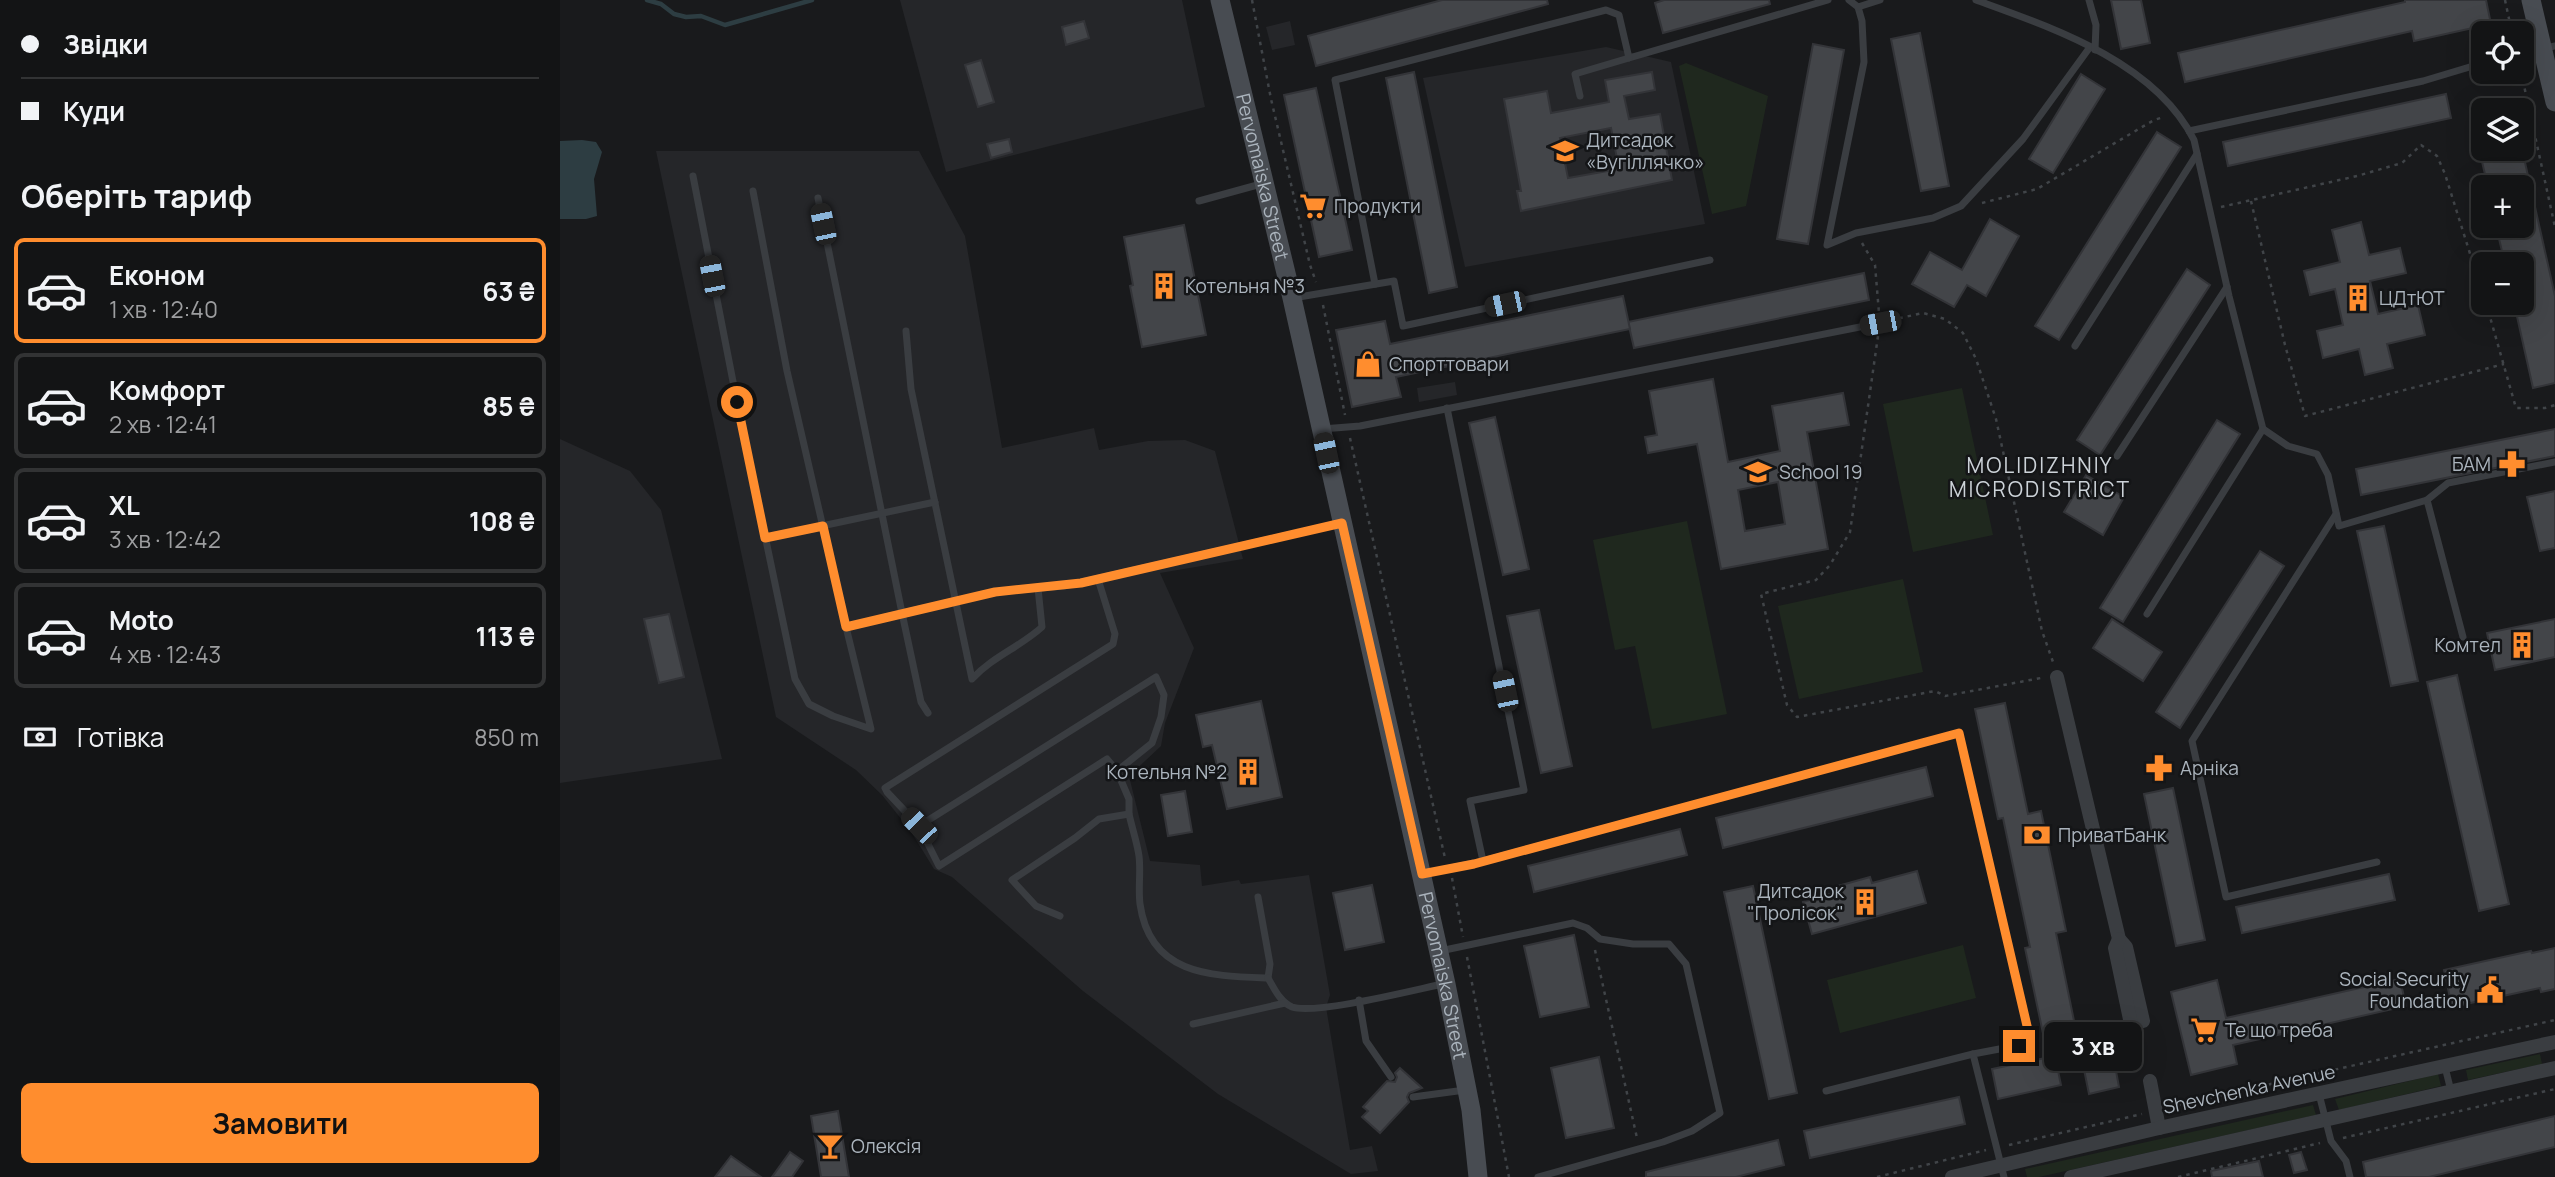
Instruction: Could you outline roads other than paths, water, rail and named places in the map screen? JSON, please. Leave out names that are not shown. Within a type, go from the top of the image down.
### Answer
[{"type":"main road","points":[[2531,0],[2549,47],[2555,102]]},
{"type":"main road","name":"Pervomaiska Street","points":[[1224,1],[1446,984],[1467,1090],[1478,1177]]},
{"type":"street","points":[[2057,677],[2119,940],[2115,948],[2137,1022]]},
{"type":"street","name":"Shevchenka Avenue","points":[[1952,1177],[2002,1171],[2160,1128],[2555,1042]]},
{"type":"street","points":[[2071,1177],[2555,1068]]},
{"type":"street","points":[[2150,1081],[2160,1128]]},
{"type":"lane","points":[[1580,96],[1575,74],[1828,0]]},
{"type":"lane","points":[[1849,0],[1858,7],[1862,21],[1864,62],[1827,245],[1856,233],[1933,218],[1961,206],[2023,139],[2092,49],[2096,25],[2088,0]]},
{"type":"lane","points":[[1858,7],[1880,0]]},
{"type":"lane","points":[[1976,0],[2068,34],[2140,77],[2178,114],[2189,131],[2197,154],[2263,429],[2288,446],[2318,454],[2328,475],[2339,526],[2427,500],[2448,483],[2555,462]]},
{"type":"lane","points":[[1375,284],[1335,79],[1606,10],[1619,15],[1629,58]]},
{"type":"lane","points":[[2189,131],[2423,80],[2471,66]]},
{"type":"lane","points":[[2075,346],[2197,154]]},
{"type":"lane","points":[[693,176],[795,678],[809,704],[833,716],[871,729],[787,371],[753,191]]},
{"type":"lane","points":[[1199,201],[1265,183]]},
{"type":"lane","points":[[818,198],[921,702],[928,713]]},
{"type":"lane","points":[[1292,298],[1394,281],[1403,326],[1710,260]]},
{"type":"lane","points":[[2118,456],[2227,287]]},
{"type":"lane","points":[[1322,429],[1447,408],[1880,323]]},
{"type":"lane","points":[[906,331],[912,389],[972,679],[985,665],[1026,641],[1042,627],[1038,588]]},
{"type":"lane","points":[[1447,408],[1524,790],[1470,801],[1483,861]]},
{"type":"lane","points":[[2147,614],[2263,429]]},
{"type":"lane","points":[[2427,500],[2463,637]]},
{"type":"lane","points":[[765,538],[934,502]]},
{"type":"lane","points":[[2336,514],[2192,741],[2226,897],[2377,862]]},
{"type":"lane","points":[[846,627],[995,592],[1064,586],[1098,579],[1342,523]]},
{"type":"lane","points":[[1098,579],[1115,634],[1113,644],[885,788],[919,826],[939,866],[1107,759],[1117,771],[1129,799],[1129,814],[1139,855],[1140,905],[1150,939],[1168,959],[1188,969],[1227,977],[1268,978]]},
{"type":"lane","points":[[919,826],[1156,677],[1164,695],[1161,717],[1152,743],[1117,771]]},
{"type":"lane","points":[[1422,874],[1483,861],[1959,733],[2031,1043],[1973,1054],[1826,1091]]},
{"type":"lane","points":[[1060,916],[1036,906],[1012,880],[1099,819],[1129,814]]},
{"type":"lane","points":[[1258,897],[1270,964],[1268,978],[1285,1003],[1295,1008],[1326,1007],[1446,984]]},
{"type":"lane","points":[[1439,952],[1573,923],[1590,930],[1601,940],[1633,944],[1669,944],[1686,964],[1720,1113],[1692,1131],[1538,1177]]},
{"type":"lane","points":[[1359,1000],[1366,1041],[1391,1077]]},
{"type":"lane","points":[[1193,1024],[1285,1003]]},
{"type":"lane","points":[[1973,1054],[2002,1171]]},
{"type":"lane","points":[[2445,1067],[2451,1091]]},
{"type":"lane","points":[[1413,1097],[1467,1090]]},
{"type":"lane","points":[[2319,1094],[2331,1140],[2346,1161],[2350,1177]]},
{"type":"waterway","points":[[647,0],[661,4],[674,14],[686,17],[701,16],[725,25],[812,0]]},
{"type":"place","name":"Дитсадок «Вугіллячко»","points":[[1565,151]]},
{"type":"place","name":"Продукти","points":[[1313,206]]},
{"type":"place","name":"Котельня №3","points":[[1164,286]]},
{"type":"place","name":"ЦДтЮТ","points":[[2358,298]]},
{"type":"place","name":"Спорттовари","points":[[1368,364]]},
{"type":"place","name":"БАМ","points":[[2512,464]]},
{"type":"place","name":"School 19","points":[[1758,472]]},
{"type":"place","name":"Комтел","points":[[2522,645]]},
{"type":"place","name":"Арніка","points":[[2159,768]]},
{"type":"place","name":"Котельня №2","points":[[1248,772]]},
{"type":"place","name":"ПриватБанк","points":[[2037,835]]},
{"type":"place","name":"Дитсадок \"Пролісок\"","points":[[1865,902]]},
{"type":"place","name":"Social Security Foundation","points":[[2490,990]]},
{"type":"place","name":"Те що треба","points":[[2204,1030]]},
{"type":"place","name":"Олексія","points":[[830,1146]]},
{"type":"district","name":"MOLIDIZHNIY MICRODISTRICT","points":[[2040,477]]}]
